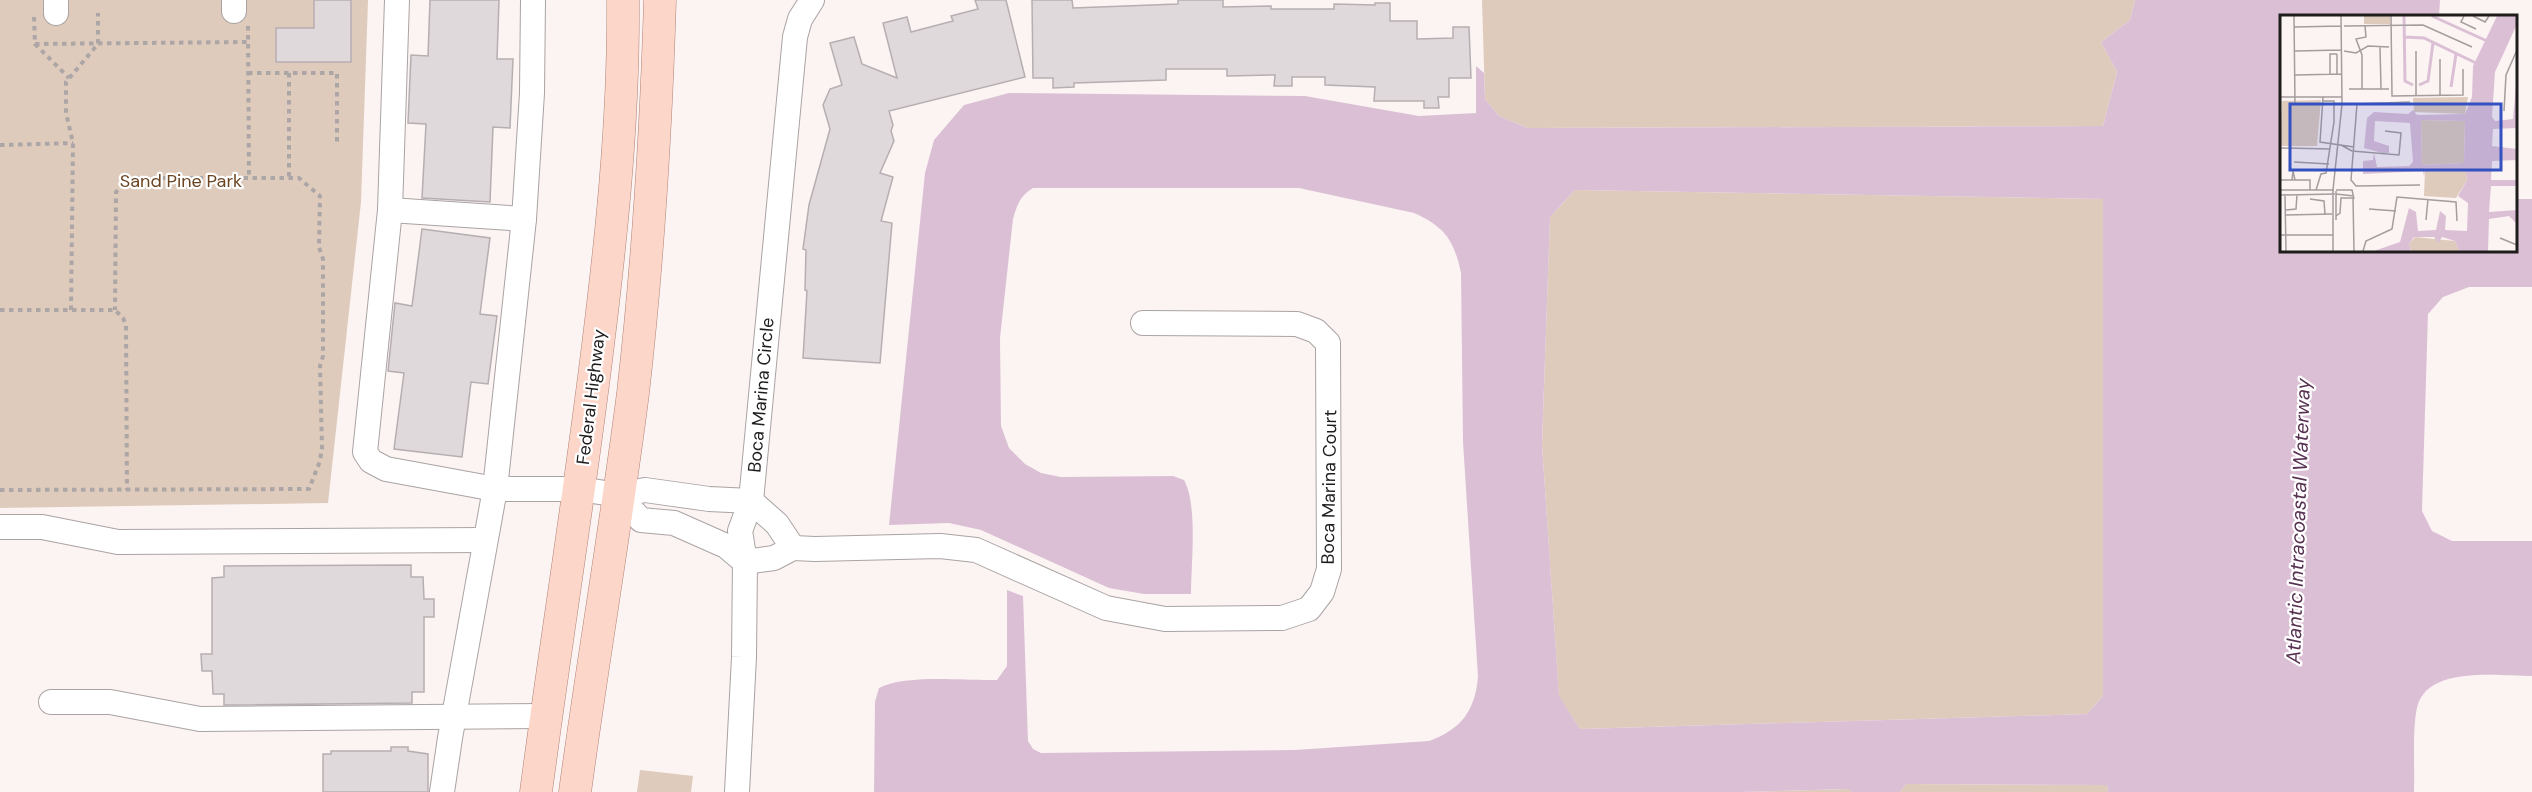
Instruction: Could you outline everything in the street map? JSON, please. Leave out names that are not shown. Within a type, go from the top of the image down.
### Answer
[{"type":"main road","name":"Federal Highway","points":[[536,792],[580,489],[615,204],[623,0]]},
{"type":"main road","points":[[575,792],[634,383],[651,208],[660,0]]},
{"type":"street","points":[[397,0],[390,210],[365,452],[371,461],[386,469],[495,489],[580,489],[618,495],[645,490],[709,499],[752,501],[777,524],[793,548]]},
{"type":"street","points":[[442,792],[484,540],[495,489],[524,219],[532,93],[533,0]]},
{"type":"street","name":"Boca Marina Circle","points":[[737,792],[744,657],[745,562],[740,531],[752,501],[795,38],[800,20],[812,0]]},
{"type":"street","points":[[390,210],[524,219]]},
{"type":"street","name":"Boca Marina Court","points":[[745,562],[774,558],[793,548],[958,547],[993,556],[1106,608],[1165,619],[1282,618],[1309,609],[1322,592],[1329,569],[1328,343],[1316,331],[1298,324],[1143,323]]},
{"type":"street","points":[[618,495],[641,520],[674,523],[726,546],[745,562]]},
{"type":"street","points":[[0,527],[42,527],[118,542],[484,540]]},
{"type":"street","points":[[51,702],[110,702],[200,719],[546,716]]},
{"type":"path","points":[[234,5],[248,24],[249,178]]},
{"type":"path","points":[[35,44],[49,9]]},
{"type":"path","points":[[71,310],[73,142],[66,114],[66,82],[98,44],[98,13]]},
{"type":"path","points":[[35,44],[248,42]]},
{"type":"path","points":[[35,44],[69,78]]},
{"type":"path","points":[[248,73],[338,73],[338,146]]},
{"type":"path","points":[[289,73],[289,178]]},
{"type":"path","points":[[0,144],[73,142]]},
{"type":"path","points":[[0,490],[309,489],[320,461],[322,448],[320,366],[323,356],[323,270],[319,247],[320,195],[299,178],[131,178],[116,192],[115,310]]},
{"type":"path","points":[[0,310],[115,310],[123,318],[126,325],[127,490]]},
{"type":"green space","name":"Sand Pine Park","points":[[0,0],[368,0],[361,202],[328,503],[0,508]]},
{"type":"green space","points":[[1482,0],[2135,0],[2130,20],[2101,42],[2117,72],[2103,126],[1528,128],[1499,116],[1485,99]]},
{"type":"green space","points":[[1575,190],[2103,199],[2103,696],[2087,714],[1580,729],[1559,697],[1542,444],[1550,217]]},
{"type":"green space","points":[[640,770],[693,776],[691,792],[637,792]]},
{"type":"green space","points":[[1906,784],[2107,785],[2108,792],[1900,792]]},
{"type":"green space","points":[[1849,789],[1852,792],[1741,792]]},
{"type":"water","name":"Atlantic Intracoastal Waterway","points":[[2135,0],[2440,0],[2439,15],[2280,15],[2280,252],[2517,252],[2517,199],[2532,199],[2532,287],[2469,287],[2443,297],[2428,314],[2422,511],[2432,531],[2452,541],[2532,541],[2532,676],[2466,676],[2434,685],[2423,694],[2415,717],[2414,792],[2108,792],[2107,785],[1906,784],[1900,792],[1852,792],[1848,789],[1741,792],[874,792],[875,702],[879,688],[904,681],[997,680],[1007,666],[1007,590],[1023,596],[1028,741],[1033,749],[1041,753],[1295,750],[1429,741],[1450,731],[1465,717],[1474,699],[1478,677],[1463,442],[1461,273],[1451,243],[1441,229],[1414,213],[1299,188],[1033,188],[1020,201],[1013,219],[1000,338],[1001,426],[1009,448],[1025,464],[1041,473],[1061,477],[1173,476],[1184,480],[1191,504],[1192,519],[1191,594],[1144,594],[1109,588],[981,530],[949,523],[889,525],[925,173],[934,140],[964,105],[1009,93],[1305,96],[1419,116],[1476,113],[1476,66],[1484,73],[1485,99],[1499,116],[1528,128],[2103,126],[2117,72],[2101,42],[2130,20]],"holes":[[[1575,190],[2103,199],[2103,696],[2087,714],[1580,729],[1559,696],[1542,444],[1550,217]]]},
{"type":"building","points":[[314,0],[351,0],[351,62],[276,62],[276,28],[314,28]]},
{"type":"building","points":[[430,0],[499,0],[497,59],[513,59],[510,128],[493,127],[490,202],[422,198],[426,124],[408,123],[411,55],[428,56]]},
{"type":"building","points":[[975,0],[1006,0],[1025,77],[889,111],[894,141],[880,173],[893,177],[881,221],[892,223],[880,363],[803,358],[807,291],[805,290],[806,250],[803,249],[809,205],[830,129],[823,105],[830,89],[842,85],[830,43],[854,37],[862,64],[897,78],[883,23],[907,17],[911,32],[953,21],[951,16],[978,9]]},
{"type":"building","points":[[1032,0],[1072,0],[1073,8],[1178,4],[1178,0],[1223,0],[1223,7],[1271,6],[1271,9],[1334,9],[1334,4],[1390,3],[1390,21],[1417,21],[1417,39],[1453,38],[1453,27],[1469,27],[1471,78],[1449,78],[1449,97],[1438,97],[1439,108],[1424,108],[1424,101],[1374,101],[1375,87],[1325,85],[1325,77],[1292,77],[1292,86],[1274,86],[1275,75],[1227,76],[1227,69],[1166,69],[1166,80],[1074,83],[1074,87],[1053,88],[1053,78],[1033,78]]},
{"type":"building","points":[[422,229],[490,238],[480,314],[497,316],[488,384],[471,382],[462,457],[394,449],[404,373],[388,371],[395,303],[412,306]]},
{"type":"building","points":[[411,565],[411,577],[423,577],[424,599],[434,599],[434,617],[424,617],[424,692],[412,692],[412,703],[224,705],[224,694],[213,694],[212,671],[202,671],[201,654],[212,654],[212,578],[224,577],[224,566]]},
{"type":"building","points":[[391,747],[408,747],[408,751],[428,754],[428,792],[323,792],[323,754],[331,754],[331,751],[391,751]]}]
